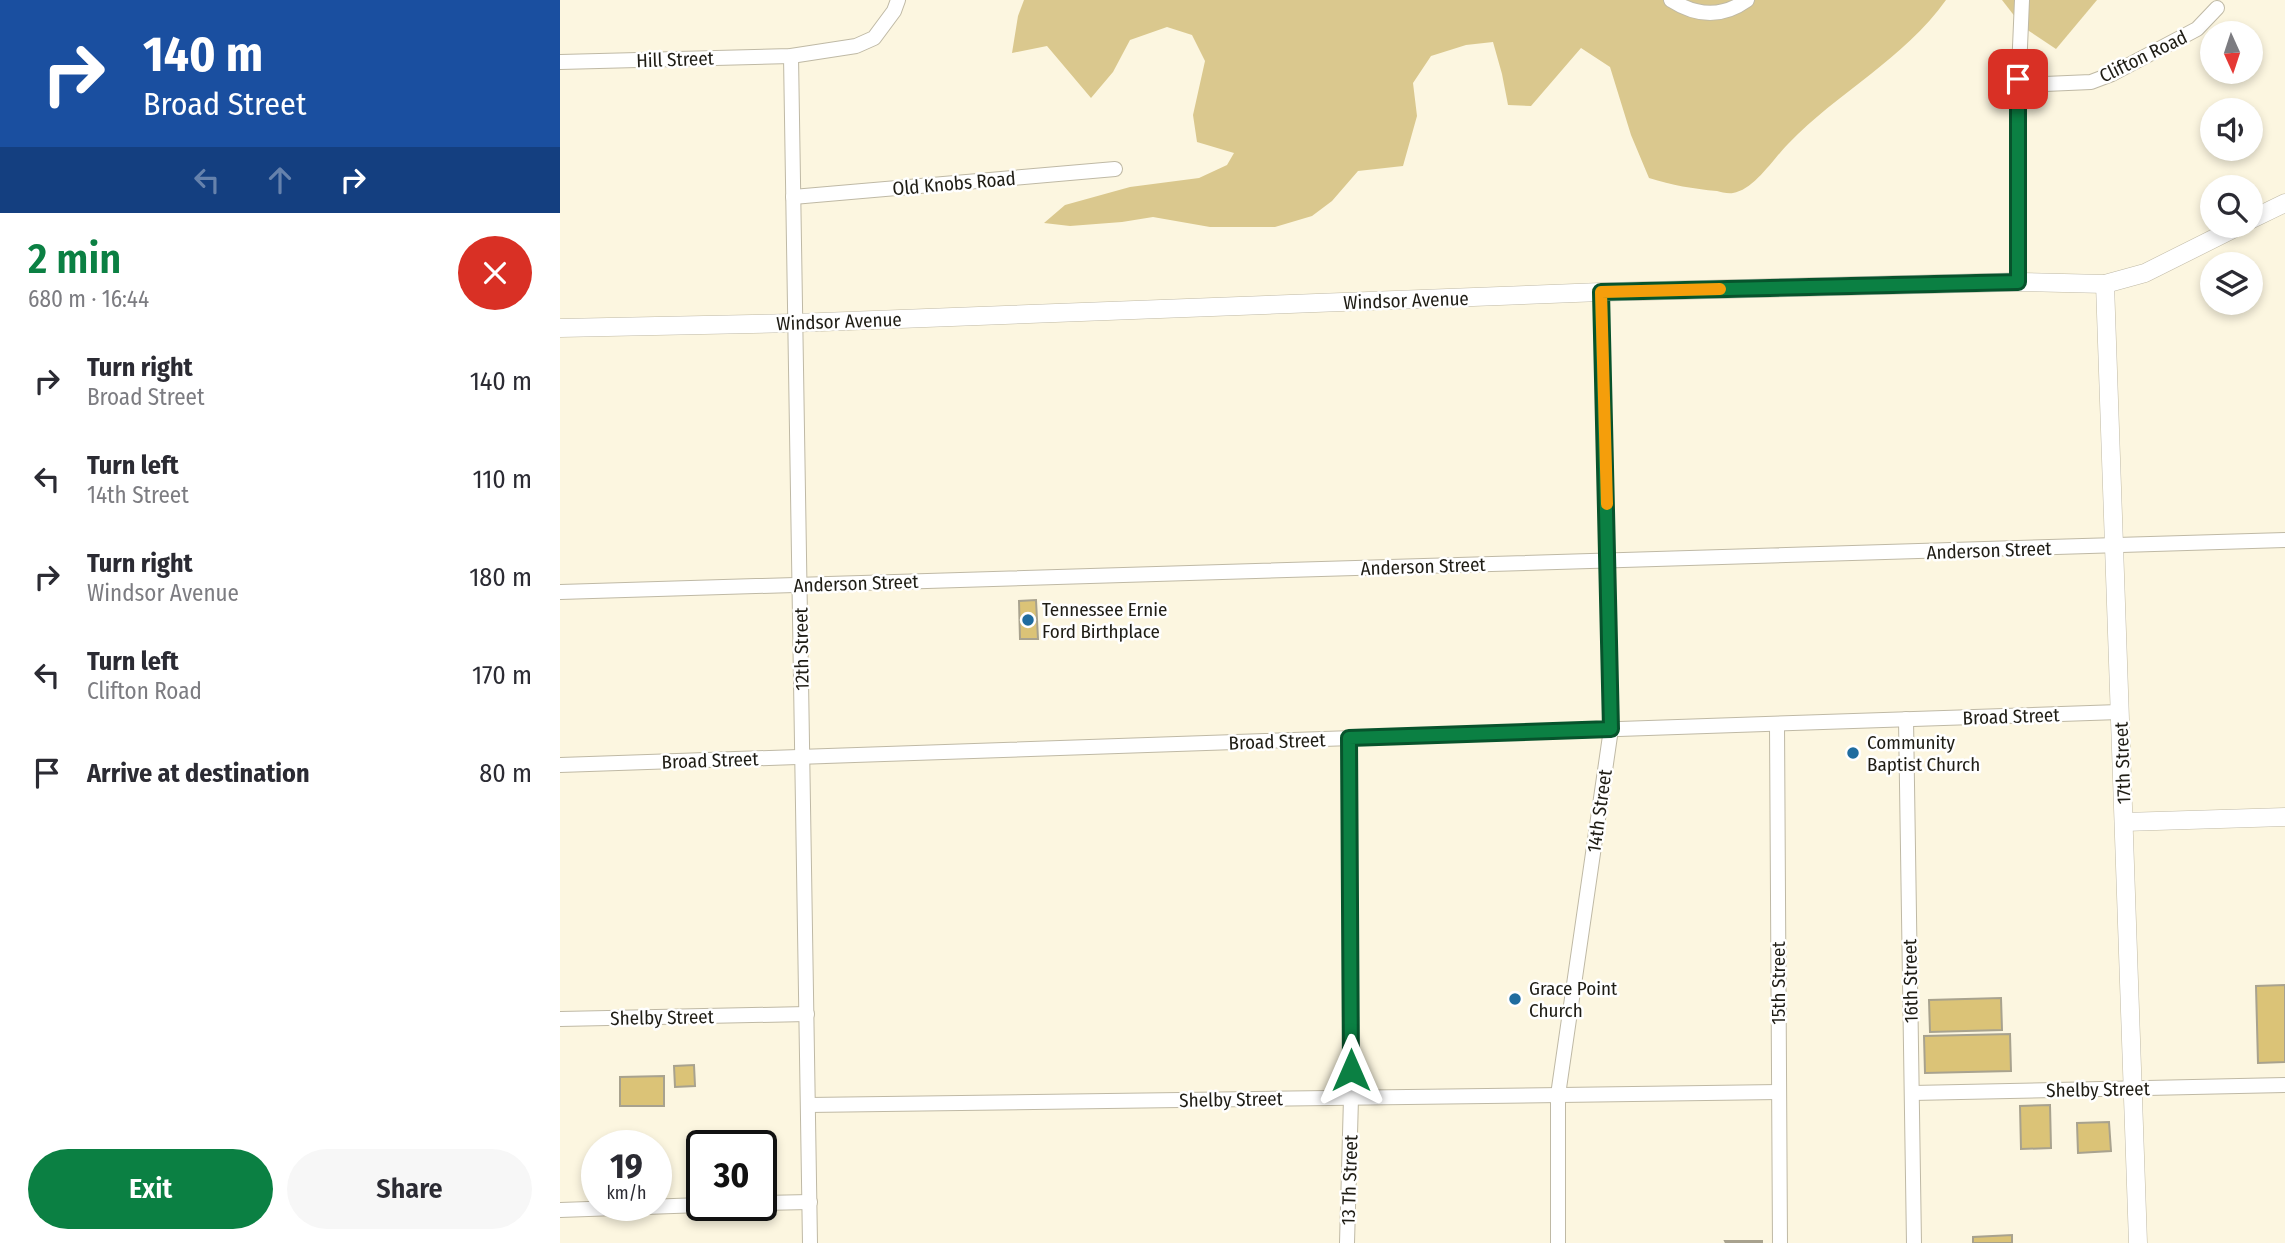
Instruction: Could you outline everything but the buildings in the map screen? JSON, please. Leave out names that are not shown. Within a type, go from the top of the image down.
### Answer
[{"type":"street","name":"Hill Street","points":[[560,62],[791,56],[856,46],[874,38],[894,11],[898,0]]},
{"type":"street","points":[[1671,0],[1688,11],[1712,13],[1746,0]]},
{"type":"street","points":[[2018,282],[2018,79],[2021,0]]},
{"type":"street","name":"Clifton Road","points":[[2018,79],[2045,84],[2091,82],[2112,74],[2197,29],[2217,8]]},
{"type":"street","name":"12th Street","points":[[791,56],[810,1243]]},
{"type":"street","name":"Old Knobs Road","points":[[793,197],[1115,169]]},
{"type":"street","points":[[2263,214],[2285,203]]},
{"type":"street","name":"Windsor Avenue","points":[[560,328],[795,323],[1601,292],[2018,282],[2105,284],[2145,274],[2216,238]]},
{"type":"street","name":"17th Street","points":[[2105,284],[2138,1243]]},
{"type":"street","name":"14th Street","points":[[1558,1243],[1559,1095],[1611,729],[1601,292]]},
{"type":"street","name":"Anderson Street","points":[[560,592],[2285,540]]},
{"type":"street","name":"Broad Street","points":[[560,765],[2119,712]]},
{"type":"street","name":"16th Street","points":[[1906,719],[1914,1243]]},
{"type":"street","name":"15th Street","points":[[1777,724],[1780,1243]]},
{"type":"street","name":"13 Th Street","points":[[1347,1243],[1351,1098],[1349,738]]},
{"type":"street","points":[[2124,822],[2285,817]]},
{"type":"street","name":"Shelby Street","points":[[560,1019],[807,1014]]},
{"type":"street","name":"Shelby Street","points":[[1912,1093],[2285,1085]]},
{"type":"street","name":"Shelby Street","points":[[808,1105],[1779,1092]]},
{"type":"street","points":[[777,1203],[810,1202]]},
{"type":"street","points":[[560,1210],[686,1206]]},
{"type":"shaded area","points":[[1024,0],[1946,0],[1911,40],[1807,125],[1756,180],[1741,191],[1727,193],[1649,178],[1631,135],[1610,67],[1581,48],[1531,106],[1508,105],[1493,42],[1466,45],[1431,56],[1413,83],[1417,116],[1403,166],[1358,171],[1332,201],[1312,216],[1275,227],[1210,227],[1153,217],[1070,226],[1044,223],[1065,205],[1130,187],[1199,178],[1227,165],[1234,153],[1197,142],[1193,115],[1205,61],[1192,35],[1167,27],[1130,40],[1113,72],[1091,98],[1047,46],[1012,53],[1018,16]]},
{"type":"shaded area","points":[[2002,0],[2097,0],[2056,49],[2023,27]]},
{"type":"slow traffic","points":[[1607,504],[1601,292],[1720,289]]},
{"type":"place","name":"Tennessee Ernie Ford Birthplace","points":[[1028,620]]},
{"type":"place","name":"Community Baptist Church","points":[[1853,753]]},
{"type":"place","name":"Grace Point Church","points":[[1515,999]]},
{"type":"route","points":[[1351,1070],[1349,738],[1611,729],[1601,292],[2018,282],[2018,79]]}]
